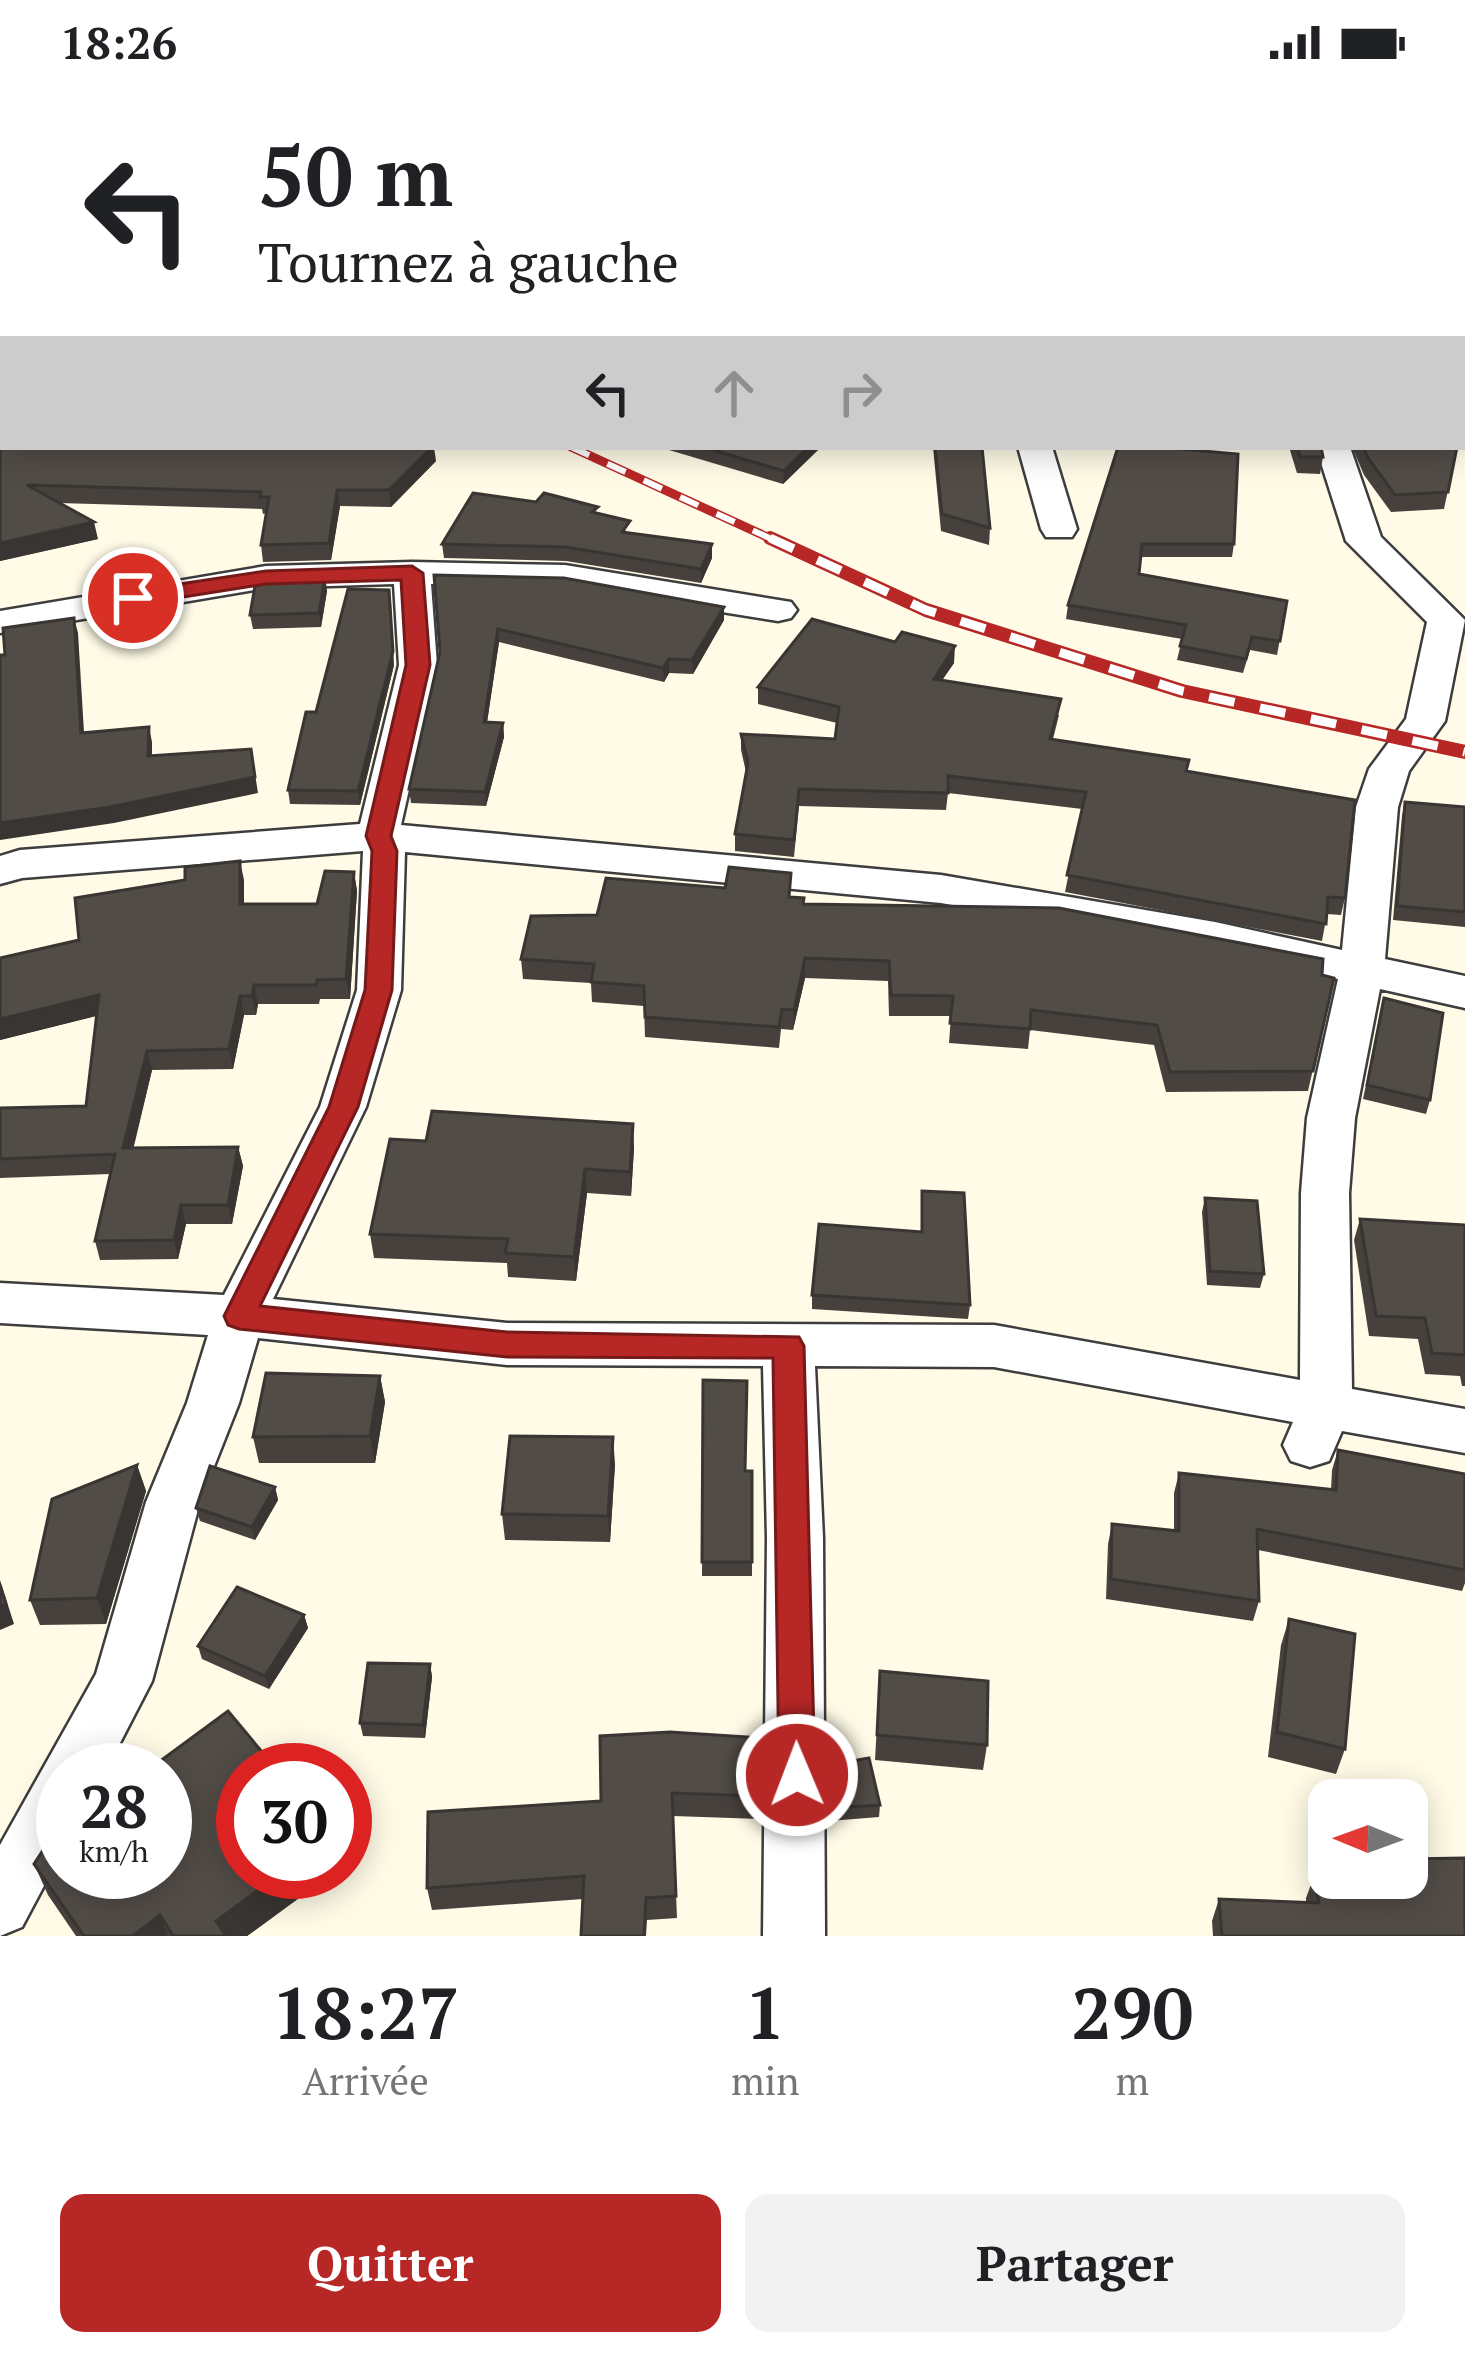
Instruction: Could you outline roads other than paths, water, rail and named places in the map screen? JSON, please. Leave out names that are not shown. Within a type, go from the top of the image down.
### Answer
[{"type":"street","points":[[1036,450],[1059,529]]},
{"type":"street","points":[[1318,1426],[1331,1118],[1362,969],[1377,807],[1389,769],[1425,721],[1446,620],[1364,541],[1335,450]]},
{"type":"street","points":[[0,622],[266,578],[412,573],[566,575],[778,610]]},
{"type":"street","points":[[89,1743],[123,1681],[173,1502],[213,1403],[239,1316],[344,1107],[379,990],[384,851],[378,836],[418,665],[412,573]]},
{"type":"street","points":[[0,870],[20,864],[378,836],[941,889],[1215,937],[1465,992]]},
{"type":"street","points":[[0,1303],[239,1316],[507,1344],[994,1346],[1318,1426],[1465,1431]]},
{"type":"street","points":[[788,1346],[795,1562],[794,1936]]},
{"type":"street","points":[[0,1906],[36,1840]]},
{"type":"railway","points":[[578,450],[776,541]]},
{"type":"railway","points":[[770,538],[926,610],[1182,691],[1465,752]]}]
